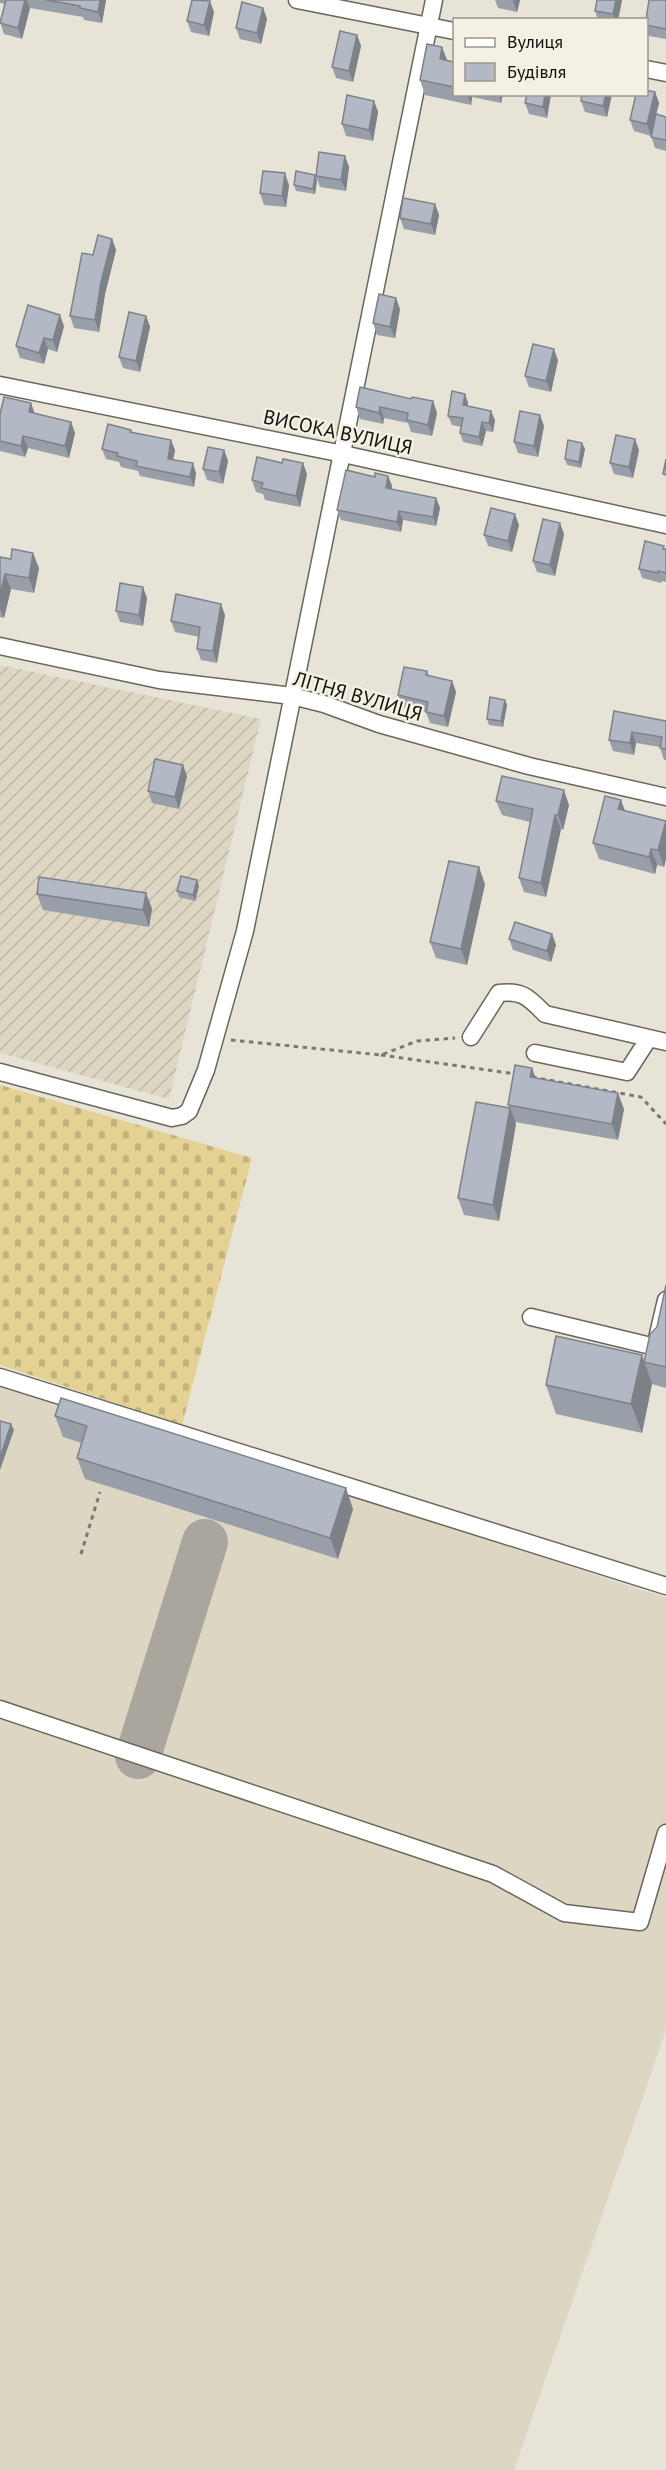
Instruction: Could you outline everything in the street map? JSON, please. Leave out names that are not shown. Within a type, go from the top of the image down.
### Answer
[{"type":"street","points":[[297,0],[453,31]]},
{"type":"street","points":[[0,1072],[172,1118],[182,1116],[189,1111],[206,1070],[245,931],[435,0]]},
{"type":"street","points":[[648,69],[666,73]]},
{"type":"street","name":"ВИСОКА ВУЛИЦЯ","points":[[0,385],[343,454],[666,525]]},
{"type":"street","name":"ЛІТНЯ ВУЛИЦЯ","points":[[0,646],[159,680],[292,696],[324,704],[379,724],[529,766],[666,797]]},
{"type":"street","points":[[471,1037],[500,993],[516,991],[532,1001],[545,1014],[666,1042]]},
{"type":"street","points":[[535,1053],[627,1072],[649,1038]]},
{"type":"street","points":[[531,1317],[655,1347],[666,1300]]},
{"type":"street","points":[[0,1377],[666,1586]]},
{"type":"street","points":[[0,1709],[493,1874],[564,1913],[640,1922],[666,1833]]},
{"type":"path","points":[[381,1055],[417,1041],[471,1037]]},
{"type":"path","points":[[214,1038],[381,1055],[515,1074],[641,1097],[666,1124]]},
{"type":"path","points":[[81,1554],[100,1492]]},
{"type":"shaded area","points":[[0,665],[261,719],[169,1099],[0,1053]]},
{"type":"shaded area","points":[[0,1379],[666,1598],[666,2030],[514,2470],[0,2470]]},
{"type":"green space","points":[[0,1085],[252,1158],[182,1425],[0,1365]]},
{"type":"building","points":[[6,0],[25,0],[18,28],[0,23]]},
{"type":"building","points":[[46,0],[100,0],[98,12]]},
{"type":"building","points":[[192,0],[210,1],[204,25],[187,21]]},
{"type":"building","points":[[597,0],[616,0],[613,14],[595,11]]},
{"type":"building","points":[[649,0],[666,0],[666,29],[648,25],[646,18]]},
{"type":"building","points":[[242,2],[263,8],[257,33],[236,28]]},
{"type":"building","points":[[340,31],[357,35],[349,71],[332,67]]},
{"type":"building","points":[[427,44],[442,47],[440,59],[453,62],[453,87],[420,80]]},
{"type":"building","points":[[648,90],[655,92],[647,124],[630,120],[636,96],[648,96]]},
{"type":"building","points":[[347,95],[374,101],[369,130],[342,124]]},
{"type":"building","points":[[527,96],[545,96],[543,107],[525,103]]},
{"type":"building","points":[[582,96],[606,96],[603,106],[581,101]]},
{"type":"building","points":[[656,114],[666,117],[666,140],[651,137]]},
{"type":"building","points":[[319,152],[345,156],[341,180],[316,176]]},
{"type":"building","points":[[263,171],[285,173],[282,196],[260,193]]},
{"type":"building","points":[[296,171],[315,175],[313,189],[294,185]]},
{"type":"building","points":[[403,198],[435,204],[431,224],[400,218]]},
{"type":"building","points":[[98,235],[112,239],[101,282],[95,320],[70,316],[82,253],[93,255]]},
{"type":"building","points":[[379,294],[396,298],[390,327],[373,323]]},
{"type":"building","points":[[28,305],[60,315],[53,340],[44,338],[39,353],[16,346]]},
{"type":"building","points":[[129,312],[146,316],[136,361],[119,357]]},
{"type":"building","points":[[533,344],[554,349],[546,381],[525,376]]},
{"type":"building","points":[[360,387],[411,399],[412,397],[433,401],[428,425],[407,420],[408,413],[380,407],[379,413],[356,407]]},
{"type":"building","points":[[452,391],[465,394],[463,405],[491,411],[489,423],[482,422],[479,437],[460,433],[463,418],[448,416]]},
{"type":"building","points":[[4,397],[31,403],[29,412],[71,422],[65,446],[23,436],[21,446],[0,441],[0,414]]},
{"type":"building","points":[[520,411],[540,415],[534,446],[514,442]]},
{"type":"building","points":[[108,424],[131,430],[130,432],[171,440],[168,459],[193,463],[190,477],[136,466],[137,461],[102,449]]},
{"type":"building","points":[[616,435],[635,439],[629,467],[610,463]]},
{"type":"building","points":[[568,440],[582,443],[579,462],[565,459]]},
{"type":"building","points":[[208,447],[224,450],[219,472],[203,469]]},
{"type":"building","points":[[257,457],[282,463],[283,459],[303,463],[296,496],[261,488],[263,483],[252,480]]},
{"type":"building","points":[[666,459],[666,475],[663,474]]},
{"type":"building","points":[[346,470],[375,477],[375,473],[388,476],[386,488],[436,498],[433,517],[399,511],[397,522],[337,510]]},
{"type":"building","points":[[491,508],[515,514],[508,541],[484,535]]},
{"type":"building","points":[[543,519],[560,523],[550,565],[533,561]]},
{"type":"building","points":[[645,541],[664,546],[663,549],[666,549],[666,573],[639,569]]},
{"type":"building","points":[[12,549],[33,553],[29,578],[5,574],[0,595],[0,557],[11,559]]},
{"type":"building","points":[[120,583],[143,587],[139,615],[116,611]]},
{"type":"building","points":[[176,594],[221,604],[213,651],[197,649],[200,627],[171,621]]},
{"type":"building","points":[[404,667],[427,671],[426,675],[452,681],[444,716],[426,712],[428,702],[398,695]]},
{"type":"building","points":[[490,697],[505,700],[501,721],[487,719]]},
{"type":"building","points":[[614,711],[666,721],[666,749],[660,748],[662,737],[632,732],[630,743],[609,740]]},
{"type":"building","points":[[155,759],[183,765],[175,797],[148,791]]},
{"type":"building","points":[[502,776],[564,790],[558,815],[555,815],[541,883],[519,878],[533,809],[496,801]]},
{"type":"building","points":[[605,796],[621,800],[618,809],[666,821],[658,850],[651,849],[649,857],[593,843]]},
{"type":"building","points":[[449,861],[479,867],[461,949],[430,942]]},
{"type":"building","points":[[181,876],[197,880],[193,895],[177,891]]},
{"type":"building","points":[[39,877],[146,893],[143,910],[37,894]]},
{"type":"building","points":[[515,922],[552,934],[547,951],[509,939]]},
{"type":"building","points":[[515,1065],[532,1068],[530,1077],[618,1093],[612,1124],[508,1105]]},
{"type":"building","points":[[476,1102],[510,1108],[493,1205],[458,1198]]},
{"type":"building","points":[[666,1285],[666,1367],[644,1362],[650,1334],[657,1327]]},
{"type":"building","points":[[556,1336],[642,1355],[631,1404],[546,1385]]},
{"type":"building","points":[[61,1398],[346,1488],[330,1538],[77,1458],[87,1426],[55,1416]]},
{"type":"building","points":[[0,1421],[11,1424],[0,1458]]},
{"type":"taxiway","points":[[138,1756],[205,1542]]}]
